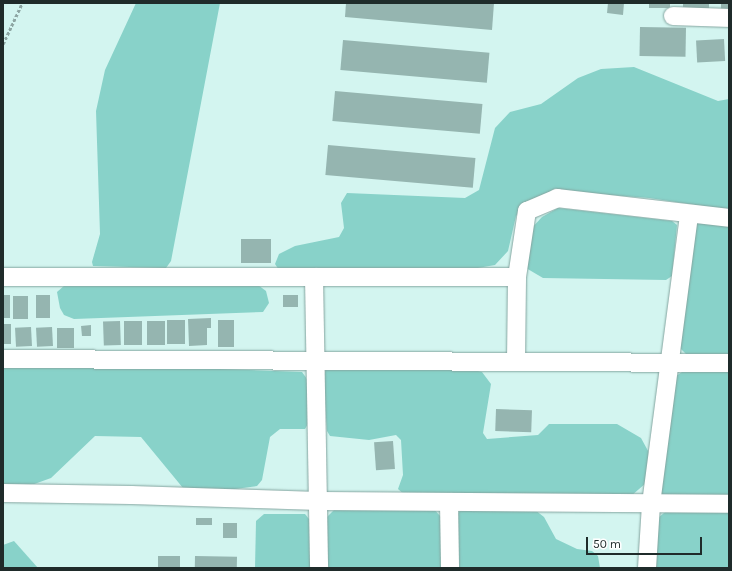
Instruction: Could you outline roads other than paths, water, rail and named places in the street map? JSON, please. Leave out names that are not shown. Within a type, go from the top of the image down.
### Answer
[{"type":"street","points":[[673,16],[729,18]]},
{"type":"street","points":[[516,361],[517,277],[527,211],[557,198],[729,218]]},
{"type":"street","points":[[648,568],[651,504],[689,214]]},
{"type":"street","points":[[3,277],[517,277]]},
{"type":"street","points":[[314,277],[319,568]]},
{"type":"street","points":[[3,359],[729,362]]},
{"type":"street","points":[[3,493],[131,495],[319,501],[729,504]]},
{"type":"street","points":[[449,502],[450,568]]}]
